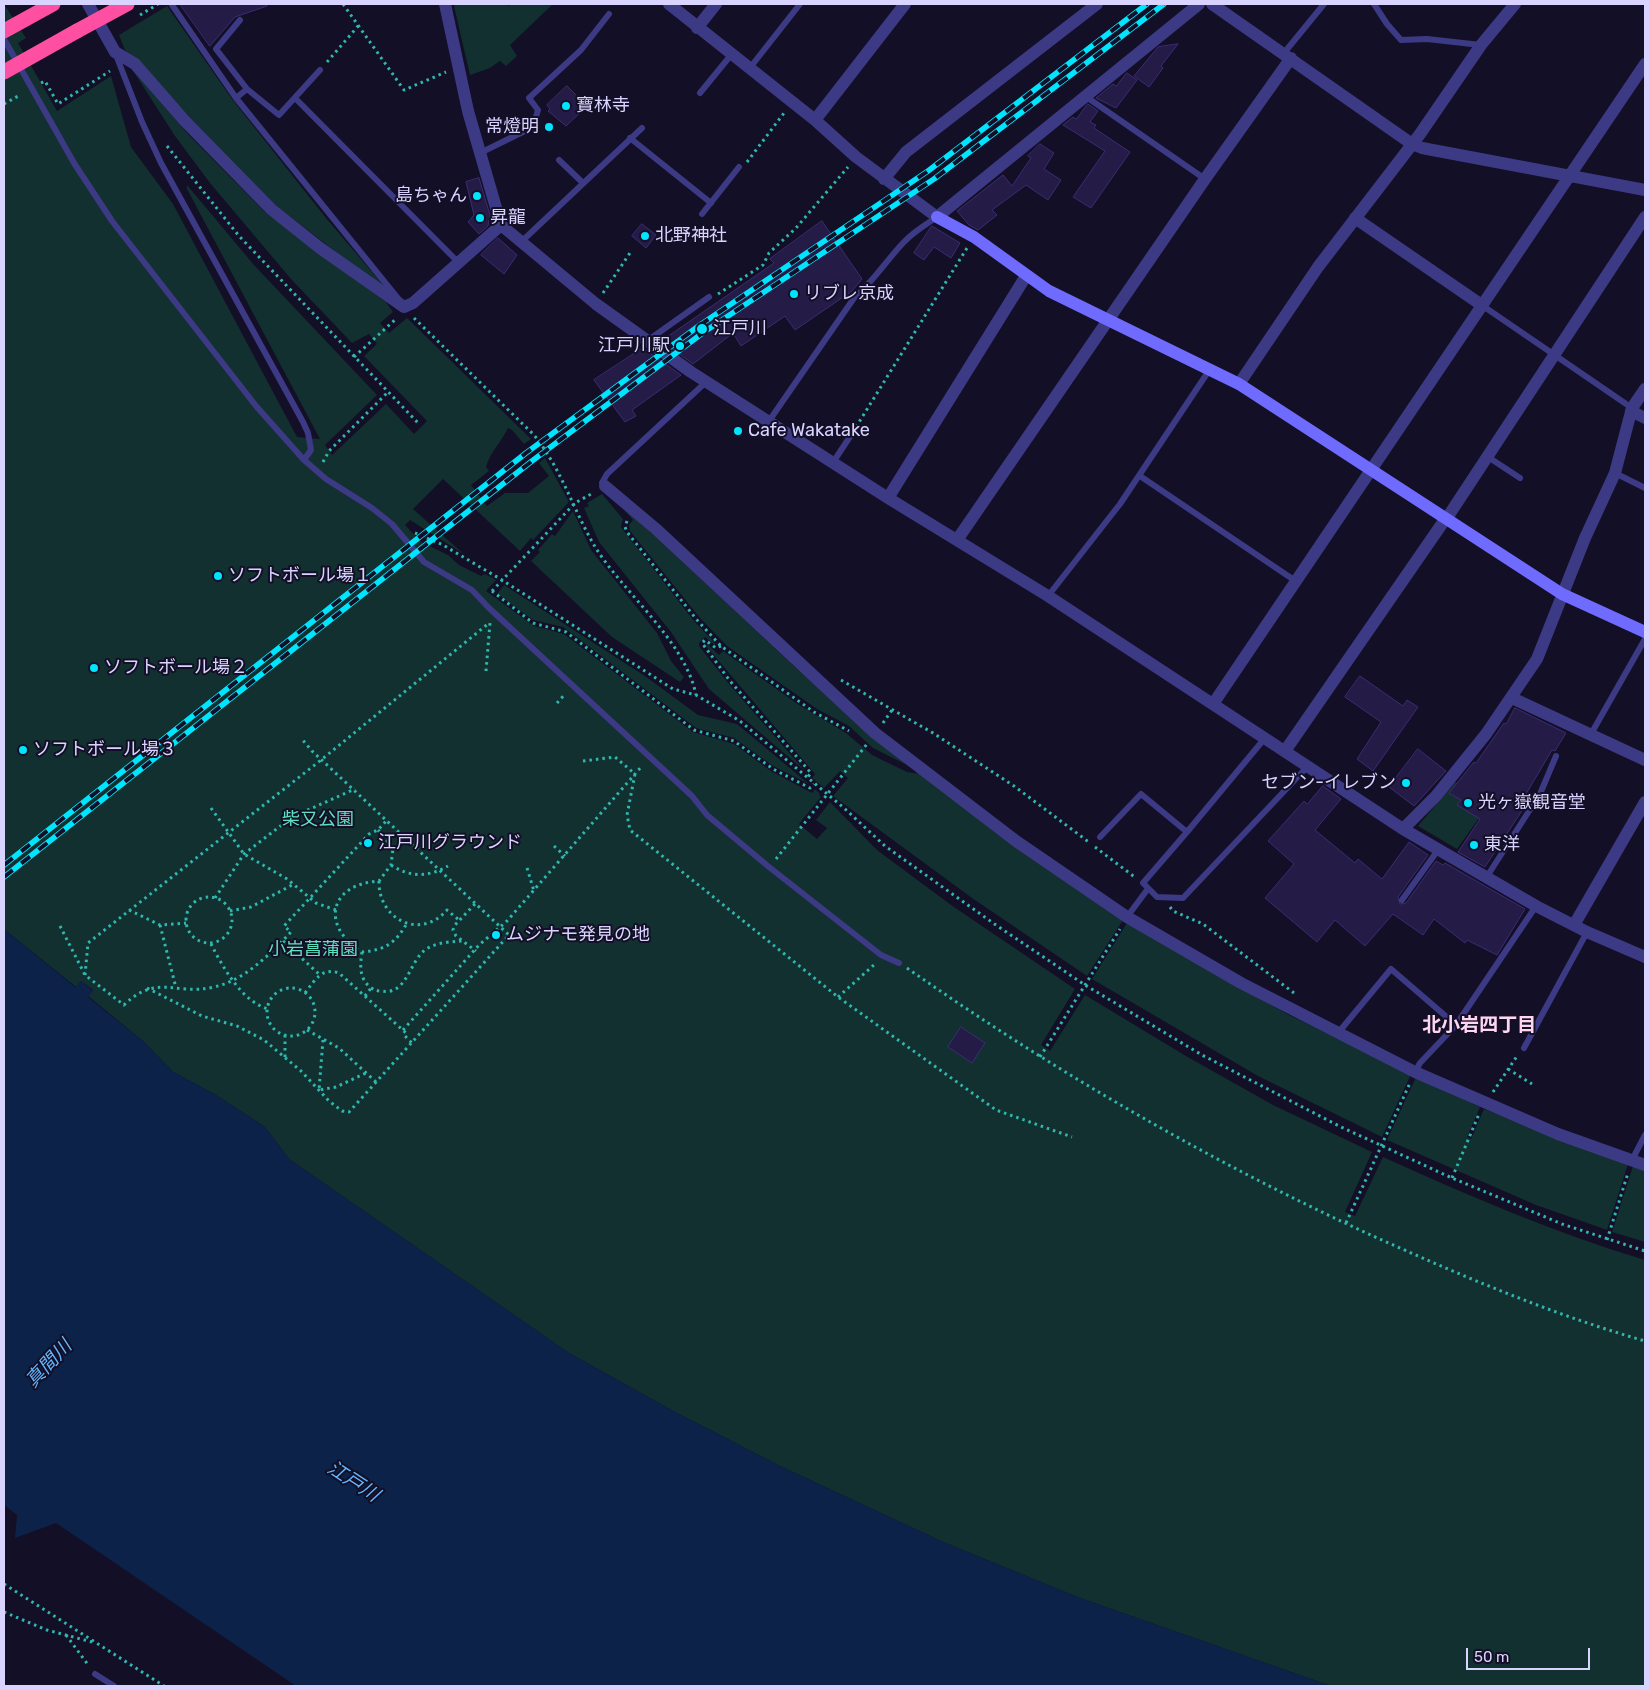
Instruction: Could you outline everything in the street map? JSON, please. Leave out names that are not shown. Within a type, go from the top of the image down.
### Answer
[{"type":"highway","points":[[4,31],[54,4]]},
{"type":"highway","points":[[4,72],[127,4]]},
{"type":"street","points":[[88,4],[115,52],[135,64],[184,120],[271,209],[320,248],[408,312],[413,303],[500,225]]},
{"type":"street","points":[[445,4],[458,66],[500,225],[596,304],[646,342],[832,464],[1048,596],[1403,829],[1536,906],[1587,932],[1645,957]]},
{"type":"street","points":[[669,4],[815,120],[884,179],[937,217],[974,236],[1026,276],[1049,291],[1239,384],[1562,594],[1645,632]]},
{"type":"street","points":[[698,28],[716,4]]},
{"type":"street","points":[[815,120],[905,4]]},
{"type":"street","points":[[884,179],[906,152],[1097,4]]},
{"type":"street","points":[[937,217],[1199,4]]},
{"type":"street","points":[[1212,4],[1412,144],[1422,148],[1645,190]]},
{"type":"street","points":[[1239,384],[1318,267],[1412,144],[1481,45],[1516,4]]},
{"type":"street","points":[[957,540],[1287,55]]},
{"type":"street","points":[[1213,704],[1645,64]]},
{"type":"street","points":[[1285,751],[1488,456],[1645,217]]},
{"type":"street","points":[[1355,218],[1483,306]]},
{"type":"street","points":[[888,498],[1026,276]]},
{"type":"street","points":[[1403,829],[1436,796],[1486,734],[1512,698],[1537,658],[1562,594],[1615,473],[1631,410],[1645,389]]},
{"type":"street","points":[[1631,410],[1645,418]]},
{"type":"street","points":[[600,489],[656,529],[875,733],[1016,841],[1126,919],[1232,978],[1414,1074],[1631,1163],[1645,1164]]},
{"type":"street","points":[[1512,698],[1645,760]]},
{"type":"street","points":[[1574,925],[1645,802]]},
{"type":"lane","points":[[749,69],[800,4]]},
{"type":"lane","points":[[1287,55],[1324,4]]},
{"type":"lane","points":[[1374,4],[1387,24],[1401,40],[1427,39],[1481,45]]},
{"type":"lane","points":[[172,5],[236,98],[325,210],[393,290],[408,312]]},
{"type":"lane","points":[[480,153],[533,127],[538,110],[529,98],[581,50],[609,14]]},
{"type":"lane","points":[[240,20],[216,49],[246,89],[280,115],[320,70]]},
{"type":"lane","points":[[4,39],[74,163],[112,221],[256,406],[304,460],[326,479],[372,508],[392,524],[424,562],[472,590],[489,608],[692,796],[707,815],[829,916],[881,955],[899,963]]},
{"type":"lane","points":[[115,52],[142,122],[161,163],[303,422],[308,433],[311,450],[304,460]]},
{"type":"lane","points":[[700,93],[731,55]]},
{"type":"lane","points":[[236,98],[246,89]]},
{"type":"lane","points":[[1085,96],[1204,179]]},
{"type":"lane","points":[[295,98],[458,262]]},
{"type":"lane","points":[[520,243],[642,128]]},
{"type":"lane","points":[[630,138],[711,203]]},
{"type":"lane","points":[[559,160],[583,183]]},
{"type":"lane","points":[[702,214],[739,167]]},
{"type":"lane","points":[[769,421],[854,298],[870,284],[902,244],[915,232],[937,217]]},
{"type":"lane","points":[[646,342],[709,297]]},
{"type":"lane","points":[[1483,306],[1631,410]]},
{"type":"lane","points":[[1048,596],[1140,476],[1210,369]]},
{"type":"lane","points":[[600,489],[607,474],[706,382]]},
{"type":"lane","points":[[832,464],[851,435]]},
{"type":"lane","points":[[1488,456],[1520,478]]},
{"type":"lane","points":[[1615,473],[1645,488]]},
{"type":"lane","points":[[1140,476],[1297,582]]},
{"type":"lane","points":[[1591,734],[1645,639]]},
{"type":"lane","points":[[1266,738],[1143,883],[1147,890],[1164,899],[1183,898],[1308,766]]},
{"type":"lane","points":[[1485,878],[1540,794],[1556,756]]},
{"type":"lane","points":[[1100,837],[1141,794],[1187,832]]},
{"type":"lane","points":[[1402,900],[1438,850]]},
{"type":"lane","points":[[1126,919],[1147,890]]},
{"type":"lane","points":[[1414,1074],[1420,1063],[1456,1025],[1536,906]]},
{"type":"lane","points":[[1524,1048],[1587,932]]},
{"type":"lane","points":[[1338,1033],[1391,970],[1456,1025]]},
{"type":"lane","points":[[1631,1163],[1645,1136]]},
{"type":"lane","points":[[95,1674],[114,1686]]},
{"type":"path","points":[[140,15],[158,4]]},
{"type":"path","points":[[343,4],[404,90],[458,66]]},
{"type":"path","points":[[320,70],[359,25]]},
{"type":"path","points":[[41,83],[45,81],[58,104],[110,71]]},
{"type":"path","points":[[4,104],[20,95]]},
{"type":"path","points":[[739,167],[743,167],[792,102]]},
{"type":"path","points":[[161,141],[174,154],[239,236],[420,425]]},
{"type":"path","points":[[709,297],[712,298],[763,264],[769,253],[796,228],[856,157]]},
{"type":"path","points":[[851,435],[974,236]]},
{"type":"path","points":[[596,304],[632,250]]},
{"type":"path","points":[[408,312],[534,435],[550,455],[595,545],[662,632],[689,674],[696,695]]},
{"type":"path","points":[[354,357],[396,318]]},
{"type":"path","points":[[323,462],[329,451],[388,392]]},
{"type":"path","points":[[600,489],[575,503],[492,591],[533,623],[566,632],[694,730],[734,741],[773,769],[810,788],[814,784]]},
{"type":"path","points":[[622,513],[628,520],[625,526],[627,532],[697,620],[721,646],[814,712],[853,735]]},
{"type":"path","points":[[392,524],[443,545],[502,580],[673,690],[696,695],[740,721],[885,846],[993,923],[1085,985],[1202,1055],[1381,1147],[1518,1207],[1607,1240],[1645,1251]]},
{"type":"path","points":[[85,975],[88,942],[321,760],[490,622],[486,672]]},
{"type":"path","points":[[721,646],[716,648],[705,640],[702,643],[730,681],[811,773],[807,778]]},
{"type":"path","points":[[833,675],[933,733],[1014,786],[1045,810]]},
{"type":"path","points":[[557,703],[565,694]]},
{"type":"path","points":[[147,988],[202,1016],[237,1026],[264,1040],[285,1057],[342,1111],[349,1112],[509,935],[355,789],[321,760],[301,738]]},
{"type":"path","points":[[859,740],[870,749]]},
{"type":"path","points":[[776,859],[863,749]]},
{"type":"path","points":[[583,761],[615,757],[635,774]]},
{"type":"path","points":[[403,1030],[488,936],[534,891],[642,766]]},
{"type":"path","points":[[635,774],[627,815],[630,830],[838,997],[996,1110],[1072,1137]]},
{"type":"path","points":[[215,898],[244,854],[292,817],[355,789]]},
{"type":"path","points":[[211,808],[244,854],[294,884],[323,907],[336,910]]},
{"type":"path","points":[[60,926],[85,975],[124,1005],[133,996],[147,988],[211,988],[234,980],[261,961],[283,941],[291,932],[284,926],[370,834],[378,830],[387,820]]},
{"type":"path","points":[[378,830],[390,841],[393,848],[391,865],[379,881],[379,893],[384,907],[391,914],[407,923],[428,923],[436,920],[447,910],[459,920]]},
{"type":"path","points":[[554,846],[565,856]]},
{"type":"path","points":[[391,865],[412,875],[428,875],[448,866]]},
{"type":"path","points":[[526,868],[534,891]]},
{"type":"path","points":[[379,881],[361,883],[348,890],[336,910],[340,934],[346,941],[362,952],[380,950],[392,944],[407,923]]},
{"type":"path","points":[[230,911],[251,907],[294,884]]},
{"type":"path","points":[[202,898],[215,898],[226,905],[232,918],[229,932],[218,942],[211,944],[194,938],[186,923],[191,905],[202,898]]},
{"type":"path","points":[[1164,899],[1173,911],[1203,924],[1300,998]]},
{"type":"path","points":[[475,904],[459,920],[453,930],[462,941],[476,951]]},
{"type":"path","points":[[129,910],[160,925],[186,923]]},
{"type":"path","points":[[1040,1057],[1126,919]]},
{"type":"path","points":[[160,925],[176,988]]},
{"type":"path","points":[[283,941],[320,975]]},
{"type":"path","points":[[362,952],[360,970],[371,988],[385,992],[398,988],[404,983],[417,957],[424,950],[440,943],[462,941]]},
{"type":"path","points":[[211,944],[223,967],[253,1002],[268,1009]]},
{"type":"path","points":[[838,997],[863,977],[881,955]]},
{"type":"path","points":[[899,963],[1040,1057],[1186,1143],[1346,1223],[1518,1298],[1571,1318],[1645,1340]]},
{"type":"path","points":[[305,993],[320,975],[332,971],[339,973],[403,1030],[412,1043]]},
{"type":"path","points":[[365,996],[371,988]]},
{"type":"path","points":[[298,989],[310,998],[315,1011],[312,1025],[307,1030],[296,1035],[285,1035],[274,1028],[270,1022],[268,1009],[270,1001],[282,990],[298,989]]},
{"type":"path","points":[[307,1030],[339,1048],[376,1082]]},
{"type":"path","points":[[285,1035],[285,1057]]},
{"type":"path","points":[[319,1090],[323,1040]]},
{"type":"path","points":[[1491,1094],[1524,1048]]},
{"type":"path","points":[[1508,1069],[1532,1084]]},
{"type":"path","points":[[319,1090],[336,1087],[366,1073]]},
{"type":"path","points":[[1346,1223],[1414,1074]]},
{"type":"path","points":[[1452,1178],[1482,1109]]},
{"type":"path","points":[[1607,1240],[1631,1163]]},
{"type":"path","points":[[4,1584],[164,1686]]},
{"type":"path","points":[[4,1612],[47,1630],[95,1643]]},
{"type":"path","points":[[66,1635],[95,1674]]},
{"type":"green space","name":"柴又公園","points":[[4,4],[26,38],[18,43],[57,111],[111,76],[131,147],[173,204],[297,437],[320,439],[187,189],[187,185],[254,265],[377,395],[325,445],[332,455],[386,404],[414,434],[427,421],[364,356],[377,344],[369,334],[352,343],[291,279],[210,183],[175,136],[132,69],[188,134],[265,212],[386,302],[393,312],[380,323],[389,333],[407,318],[531,439],[524,444],[508,428],[488,462],[486,467],[489,471],[471,485],[487,506],[505,493],[528,493],[549,476],[539,463],[545,458],[569,502],[520,551],[443,479],[413,509],[465,555],[410,520],[405,525],[421,542],[448,555],[459,565],[481,576],[485,574],[496,580],[486,591],[534,626],[564,634],[693,732],[734,744],[771,771],[812,793],[815,789],[821,797],[799,824],[817,839],[827,828],[816,820],[830,802],[877,850],[951,905],[1075,989],[1041,1045],[1050,1051],[1085,995],[1186,1056],[1273,1105],[1372,1152],[1345,1212],[1355,1216],[1383,1157],[1512,1213],[1578,1238],[1645,1260],[1645,1686],[1331,1686],[1080,1598],[943,1542],[780,1466],[675,1412],[569,1353],[289,1159],[265,1127],[216,1095],[173,1072],[144,1042],[88,996],[93,990],[81,981],[76,987],[4,929]]},
{"type":"green space","points":[[456,4],[506,4],[509,6],[511,4],[553,4],[510,45],[517,56],[506,66],[500,61],[490,68],[470,75],[454,6]]},
{"type":"green space","points":[[167,6],[232,99],[326,218],[384,286],[381,287],[273,203],[125,50],[119,35]]},
{"type":"green space","points":[[602,494],[623,519],[621,527],[694,621],[715,643],[715,645],[705,637],[699,643],[699,646],[729,684],[806,772],[709,689],[671,632],[599,542],[584,508],[589,506],[587,503]]},
{"type":"green space","points":[[613,497],[796,668],[909,766],[873,748],[849,726],[817,709],[727,646],[700,618],[630,531],[629,525],[633,520]]},
{"type":"green space","points":[[573,511],[591,550],[657,633],[671,661],[684,677],[680,682],[612,637],[531,561],[540,552],[538,550],[552,534],[555,536]]},
{"type":"green space","points":[[504,585],[645,676],[698,715],[737,724],[809,784],[773,766],[734,738],[696,728],[563,627],[533,620],[497,594]]},
{"type":"green space","points":[[707,644],[719,655],[723,651],[799,705],[846,733],[872,755],[907,772],[920,774],[1123,920],[1087,976],[972,898],[833,796],[848,778],[840,771],[824,788],[812,778],[815,774],[706,646]]},
{"type":"green space","points":[[1455,782],[1489,804],[1457,849],[1418,826]]},
{"type":"green space","points":[[1127,923],[1287,1014],[1411,1074],[1382,1137],[1258,1076],[1092,979]]},
{"type":"green space","points":[[1416,1077],[1480,1107],[1467,1137],[1471,1139],[1484,1109],[1628,1164],[1607,1230],[1536,1205],[1387,1140]]},
{"type":"green space","points":[[1633,1166],[1645,1169],[1645,1242],[1612,1232]]},
{"type":"water","name":"真間川","points":[[4,929],[75,987],[81,981],[93,991],[88,997],[144,1042],[173,1072],[216,1095],[265,1127],[289,1159],[569,1353],[675,1412],[780,1466],[943,1542],[1080,1598],[1331,1686],[296,1686],[56,1523],[15,1538],[17,1515],[4,1505]]},
{"type":"building","points":[[180,4],[267,4],[267,6],[235,17],[210,46]]},
{"type":"building","points":[[1178,44],[1161,66],[1163,68],[1149,87],[1134,76],[1158,47]]},
{"type":"building","points":[[1127,73],[1137,80],[1116,108],[1096,98],[1113,84],[1116,86]]},
{"type":"building","points":[[567,86],[582,101],[579,104],[584,109],[566,126],[548,111],[550,109],[547,105]]},
{"type":"building","points":[[1088,104],[1098,111],[1090,122],[1096,125],[1094,128],[1130,152],[1091,208],[1073,197],[1105,151],[1063,125],[1073,117],[1076,119]]},
{"type":"building","points":[[1040,144],[1054,153],[1044,169],[1061,180],[1048,200],[1026,185],[992,210],[997,215],[978,230],[969,225],[957,211],[1003,175],[1012,186],[1031,158],[1028,156]]},
{"type":"building","points":[[479,178],[490,215],[488,226],[479,234],[468,222],[474,215],[466,182]]},
{"type":"building","points":[[822,221],[862,279],[852,291],[795,330],[785,316],[741,346],[733,333],[693,364],[659,339],[664,335],[667,337],[774,263],[770,259]]},
{"type":"building","points":[[642,224],[656,235],[646,248],[632,236]]},
{"type":"building","points":[[932,226],[960,243],[951,258],[934,247],[924,260],[914,253]]},
{"type":"building","points":[[498,238],[517,255],[504,274],[481,255]]},
{"type":"building","points":[[643,348],[681,375],[632,410],[636,416],[625,422],[594,380]]},
{"type":"building","points":[[1360,676],[1403,706],[1407,700],[1418,707],[1373,771],[1357,759],[1381,722],[1345,697]]},
{"type":"building","points":[[1515,708],[1566,733],[1555,751],[1552,750],[1526,794],[1531,797],[1485,867],[1458,852],[1480,819],[1457,805],[1461,800],[1449,793],[1474,762],[1476,763],[1504,723],[1506,724]]},
{"type":"building","points":[[1418,749],[1446,771],[1414,806],[1389,787]]},
{"type":"building","points":[[1323,786],[1341,799],[1315,830],[1355,863],[1358,859],[1382,879],[1409,842],[1428,855],[1398,897],[1400,904],[1406,903],[1436,861],[1443,865],[1445,863],[1525,909],[1497,955],[1467,940],[1465,943],[1434,919],[1423,935],[1393,914],[1365,946],[1335,920],[1317,942],[1265,898],[1294,864],[1268,841],[1304,801],[1307,804]]},
{"type":"building","points":[[961,1027],[985,1043],[972,1063],[948,1047]]},
{"type":"railway","points":[[4,865],[526,453],[700,325],[928,171],[1147,4]]},
{"type":"railway","points":[[4,877],[532,461],[704,332],[934,179],[1164,4]]},
{"type":"place","name":"寶林寺","points":[[566,106]]},
{"type":"place","name":"常燈明","points":[[549,127]]},
{"type":"place","name":"島ちゃん","points":[[477,196]]},
{"type":"place","name":"昇龍","points":[[480,218]]},
{"type":"place","name":"北野神社","points":[[645,236]]},
{"type":"place","name":"リブレ京成","points":[[794,294]]},
{"type":"place","name":"江戸川","points":[[702,329]]},
{"type":"place","name":"江戸川駅","points":[[680,346]]},
{"type":"place","name":"Cafe Wakatake","points":[[738,431]]},
{"type":"place","name":"ソフトボール場１","points":[[218,576]]},
{"type":"place","name":"ソフトボール場２","points":[[94,668]]},
{"type":"place","name":"ソフトボール場３","points":[[23,750]]},
{"type":"place","name":"セブン-イレブン","points":[[1406,783]]},
{"type":"place","name":"光ヶ嶽観音堂","points":[[1468,803]]},
{"type":"place","name":"江戸川グラウンド","points":[[368,843]]},
{"type":"place","name":"東洋","points":[[1474,845]]},
{"type":"place","name":"ムジナモ発見の地","points":[[496,935]]},
{"type":"district","name":"北小岩四丁目","points":[[1479,1026]]},
{"type":"park label","name":"小岩菖蒲園","points":[[313,950]]}]
